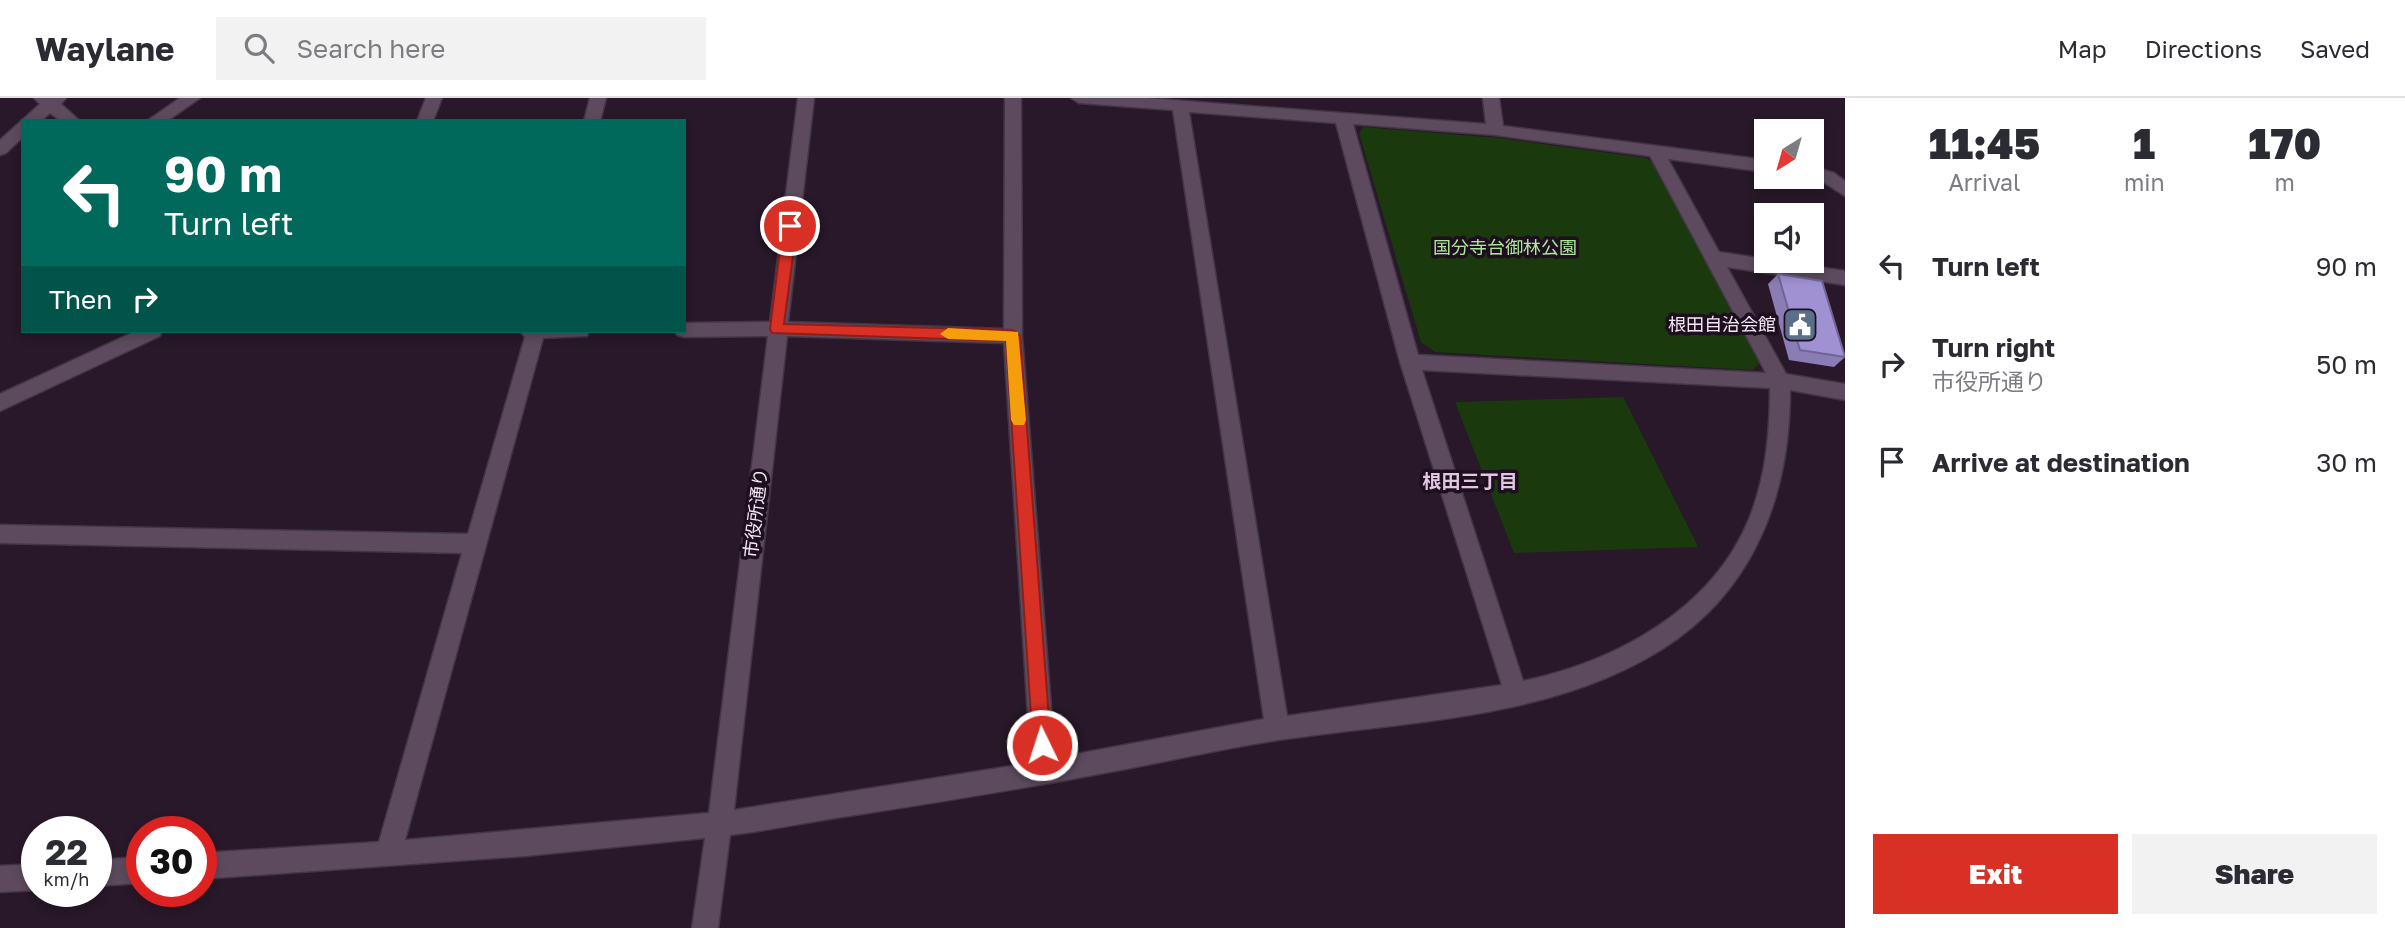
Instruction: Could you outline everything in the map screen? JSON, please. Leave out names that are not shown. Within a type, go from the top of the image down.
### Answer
[{"type":"street","points":[[158,119],[192,98]]},
{"type":"street","points":[[426,119],[434,98]]},
{"type":"street","points":[[593,119],[598,98]]},
{"type":"street","name":"市役所通り","points":[[705,928],[720,824],[806,98]]},
{"type":"street","points":[[1013,98],[1013,336],[1044,773]]},
{"type":"street","points":[[1079,98],[1494,130],[1754,164]]},
{"type":"street","points":[[1491,98],[1494,130]]},
{"type":"street","points":[[32,119],[49,100],[70,119]]},
{"type":"street","points":[[1180,106],[1277,729]]},
{"type":"street","points":[[1343,118],[1410,362],[1516,694]]},
{"type":"street","points":[[0,149],[21,129]]},
{"type":"street","points":[[217,865],[388,854],[720,824],[1044,773],[1277,729],[1516,694],[1594,671],[1634,653],[1669,631],[1722,582],[1758,526],[1769,499],[1775,472],[1780,381],[1656,150]]},
{"type":"street","points":[[1824,176],[1845,190]]},
{"type":"street","points":[[1713,258],[1845,278]]},
{"type":"street","points":[[686,330],[777,329],[1013,336]]},
{"type":"street","points":[[0,403],[149,333]]},
{"type":"street","points":[[388,854],[535,333]]},
{"type":"street","points":[[1410,362],[1780,381],[1845,392]]},
{"type":"street","points":[[0,534],[476,544]]},
{"type":"street","points":[[0,879],[21,878]]},
{"type":"green space","name":"国分寺台御林公園","points":[[1363,127],[1498,138],[1646,158],[1657,165],[1760,363],[1752,370],[1435,352],[1421,342],[1359,133]]},
{"type":"green space","points":[[1623,397],[1698,547],[1514,553],[1455,402]]},
{"type":"building","points":[[1778,274],[1822,281],[1845,357],[1800,350]]},
{"type":"slow traffic","points":[[948,334],[1013,336],[1019,420]]},
{"type":"place","name":"根田自治会館","points":[[1800,325]]},
{"type":"district","name":"根田三丁目","points":[[1470,481]]},
{"type":"route","points":[[790,226],[777,329],[1013,336],[1042,745]]}]
